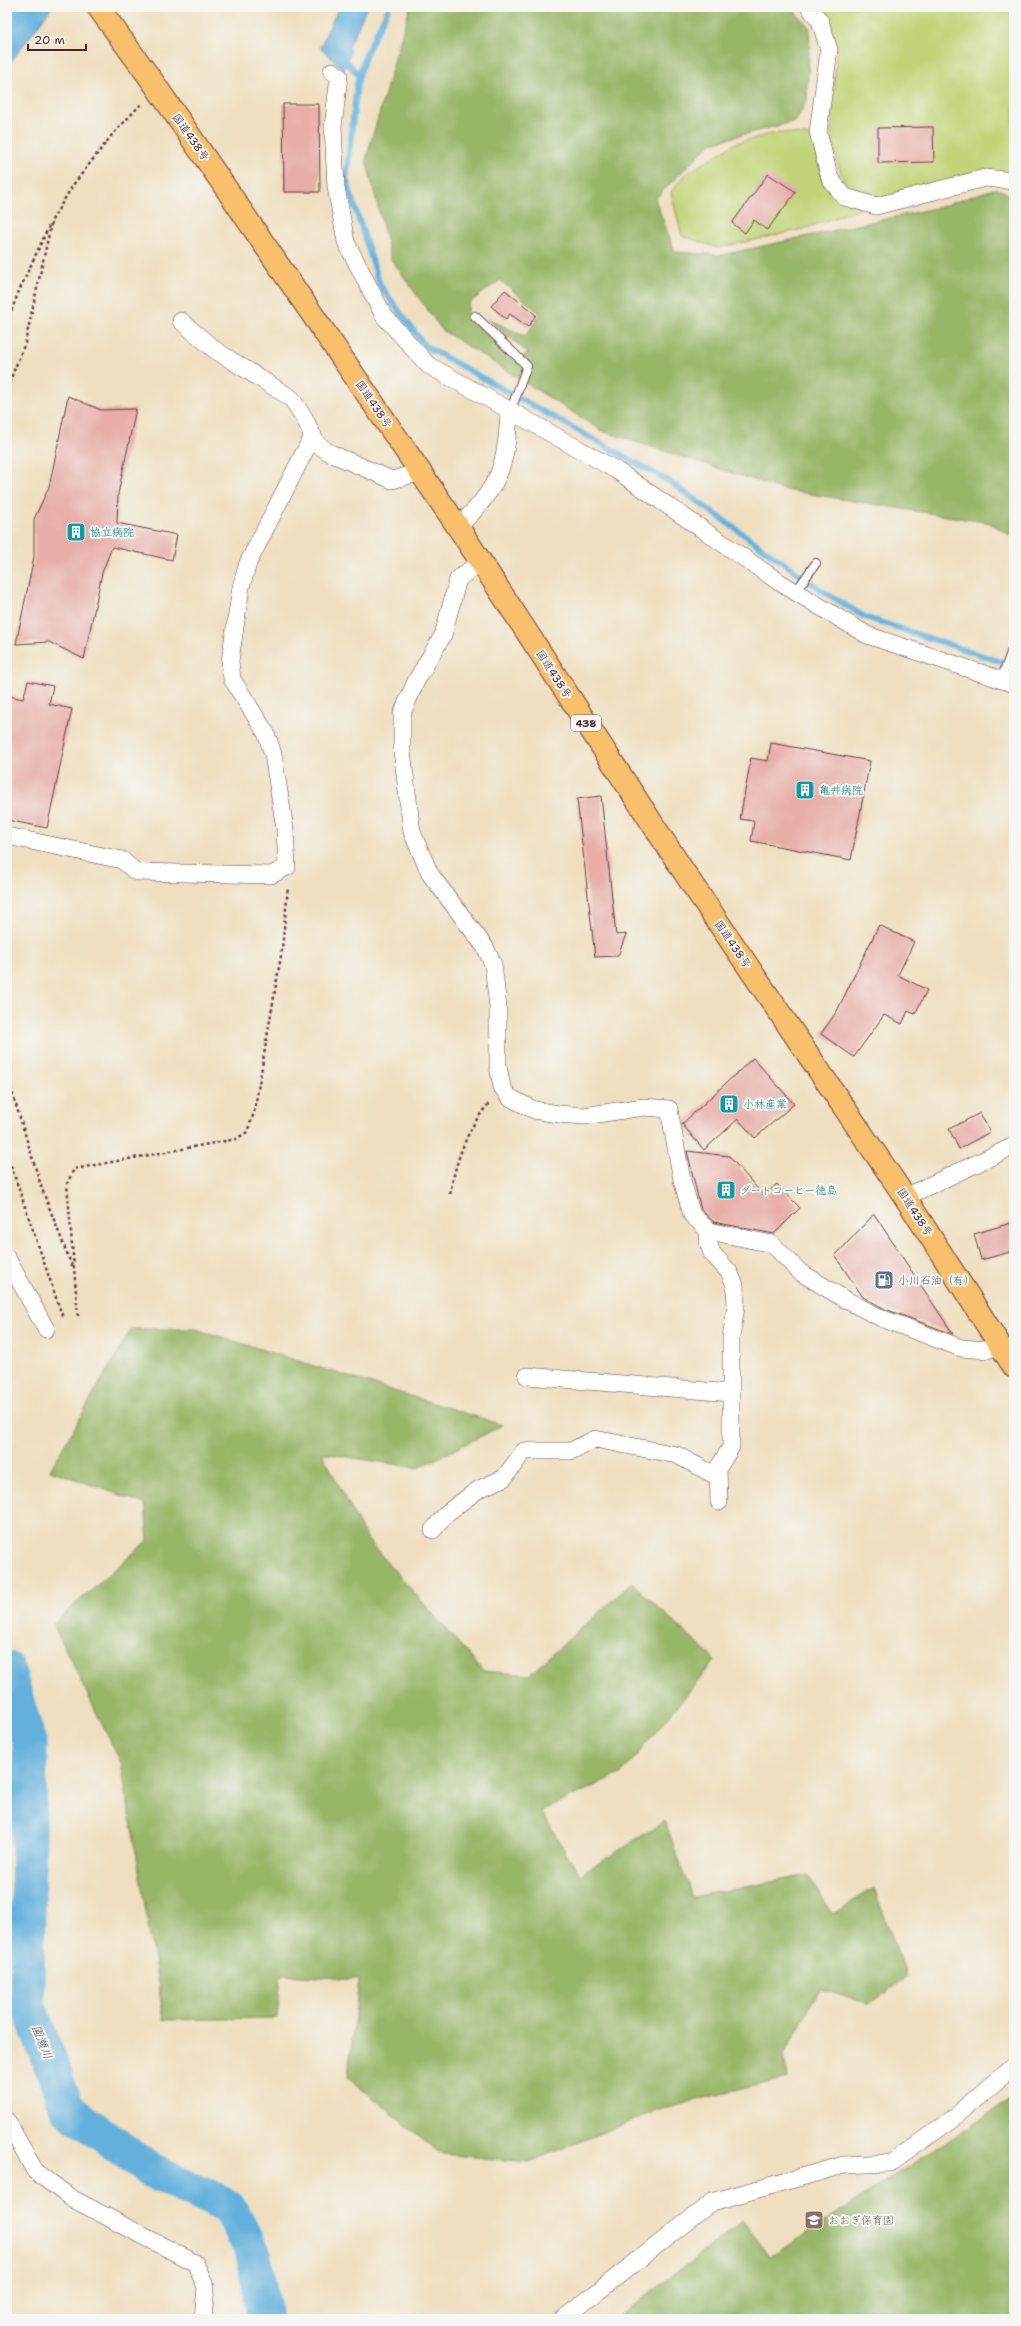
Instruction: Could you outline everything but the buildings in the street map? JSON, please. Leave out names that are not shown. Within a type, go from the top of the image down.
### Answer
[{"type":"highway","name":"国道438号","points":[[98,7],[155,85],[458,527],[690,881],[905,1198],[1014,1367]]},
{"type":"street","points":[[809,7],[820,21],[829,50],[824,98],[818,132],[830,179],[845,197],[876,206],[985,178],[1014,182]]},
{"type":"street","points":[[332,71],[340,76],[333,127],[336,187],[346,242],[384,316],[428,365],[511,407],[616,470],[796,591],[867,635],[1007,682]]},
{"type":"street","points":[[181,321],[215,350],[291,398],[304,417],[316,442],[330,453],[392,480],[420,472]]},
{"type":"street","points":[[458,527],[478,509],[493,488],[502,468],[508,442],[511,407]]},
{"type":"street","points":[[7,836],[122,860],[136,872],[271,875],[287,867],[285,829],[273,754],[266,733],[232,679],[230,661],[241,587],[248,563],[313,435]]},
{"type":"street","points":[[480,562],[458,579],[443,635],[416,681],[402,714],[402,751],[412,832],[420,855],[430,874],[485,948],[493,964],[498,1007],[498,1066],[502,1087],[508,1097],[534,1110],[558,1114],[584,1116],[644,1107],[669,1110],[682,1180],[692,1215],[709,1231],[772,1244],[800,1272],[846,1300],[881,1318],[961,1348],[987,1350],[1000,1346]]},
{"type":"street","points":[[905,1198],[1014,1146]]},
{"type":"street","points":[[709,1231],[708,1242],[712,1253],[729,1272],[735,1285],[736,1307],[731,1337],[731,1447],[718,1468],[720,1502]]},
{"type":"street","points":[[7,1258],[46,1328]]},
{"type":"street","points":[[527,1376],[731,1393]]},
{"type":"street","points":[[433,1530],[447,1513],[474,1493],[504,1478],[524,1451],[571,1451],[596,1439],[677,1455],[718,1477]]},
{"type":"street","points":[[563,2319],[712,2202],[844,2165],[891,2163],[955,2117],[1014,2066]]},
{"type":"street","points":[[7,2122],[35,2171],[65,2194],[195,2263],[206,2287],[203,2319]]},
{"type":"lane","points":[[475,316],[528,366],[511,407]]},
{"type":"lane","points":[[796,591],[816,563]]},
{"type":"lane","points":[[1007,682],[1012,650]]},
{"type":"path","points":[[7,322],[19,291],[52,220],[73,185],[112,135],[155,85]]},
{"type":"path","points":[[7,388],[25,343],[52,220]]},
{"type":"path","points":[[78,1316],[67,1184],[74,1169],[236,1140],[247,1132],[254,1113],[282,950],[288,885],[287,867]]},
{"type":"path","points":[[7,1076],[42,1189],[74,1270]]},
{"type":"path","points":[[450,1194],[464,1141],[481,1113],[494,1098],[505,1091]]},
{"type":"path","points":[[7,1154],[65,1326]]},
{"type":"green space","points":[[410,7],[790,7],[810,28],[807,100],[796,121],[711,143],[655,199],[675,252],[722,255],[940,207],[996,188],[1014,197],[1014,538],[990,523],[785,490],[602,431],[442,330],[391,259],[366,159]],"holes":[[[500,280],[541,314],[525,336],[488,319],[528,353],[516,361],[467,315],[469,303]]]},
{"type":"green space","points":[[823,7],[1014,7],[1014,173],[875,201],[847,189],[837,162],[831,131],[837,43]]},
{"type":"green space","points":[[778,132],[812,136],[823,179],[860,209],[803,229],[718,248],[682,236],[671,192],[684,175],[736,143]]},
{"type":"green space","points":[[131,1329],[196,1329],[503,1425],[418,1468],[322,1453],[367,1539],[483,1671],[529,1675],[632,1583],[715,1660],[622,1773],[541,1811],[580,1875],[665,1821],[692,1897],[808,1875],[833,1914],[874,1888],[907,1977],[869,2004],[820,1989],[784,2055],[788,2078],[667,2107],[528,2162],[441,2154],[348,2077],[359,1979],[281,1975],[277,2018],[164,2020],[121,1763],[53,1624],[148,1540],[145,1504],[50,1470]]},
{"type":"green space","points":[[1014,2097],[1014,2319],[616,2319],[743,2221],[770,2257]]},
{"type":"water","points":[[7,7],[52,7],[7,67]]},
{"type":"water","points":[[339,7],[367,7],[348,49],[351,50],[344,71],[320,47]]},
{"type":"waterway","points":[[389,7],[365,56],[357,83],[346,179],[380,285],[425,346],[669,481],[824,592],[865,617],[1014,666]]},
{"type":"waterway","points":[[342,56],[359,76]]},
{"type":"waterway","name":"園瀬川","points":[[7,1668],[30,1745],[27,2002],[67,2108],[151,2171],[229,2207],[253,2253],[265,2319]]},
{"type":"place","name":"協立病院","points":[[76,532]]},
{"type":"place","name":"亀井病院","points":[[805,790]]},
{"type":"place","name":"小林産業","points":[[729,1104]]},
{"type":"place","name":"ダートコーヒー徳島","points":[[726,1190]]},
{"type":"place","name":"小川石油（有）","points":[[884,1280]]},
{"type":"place","name":"おおぎ保育園","points":[[814,2220]]}]
